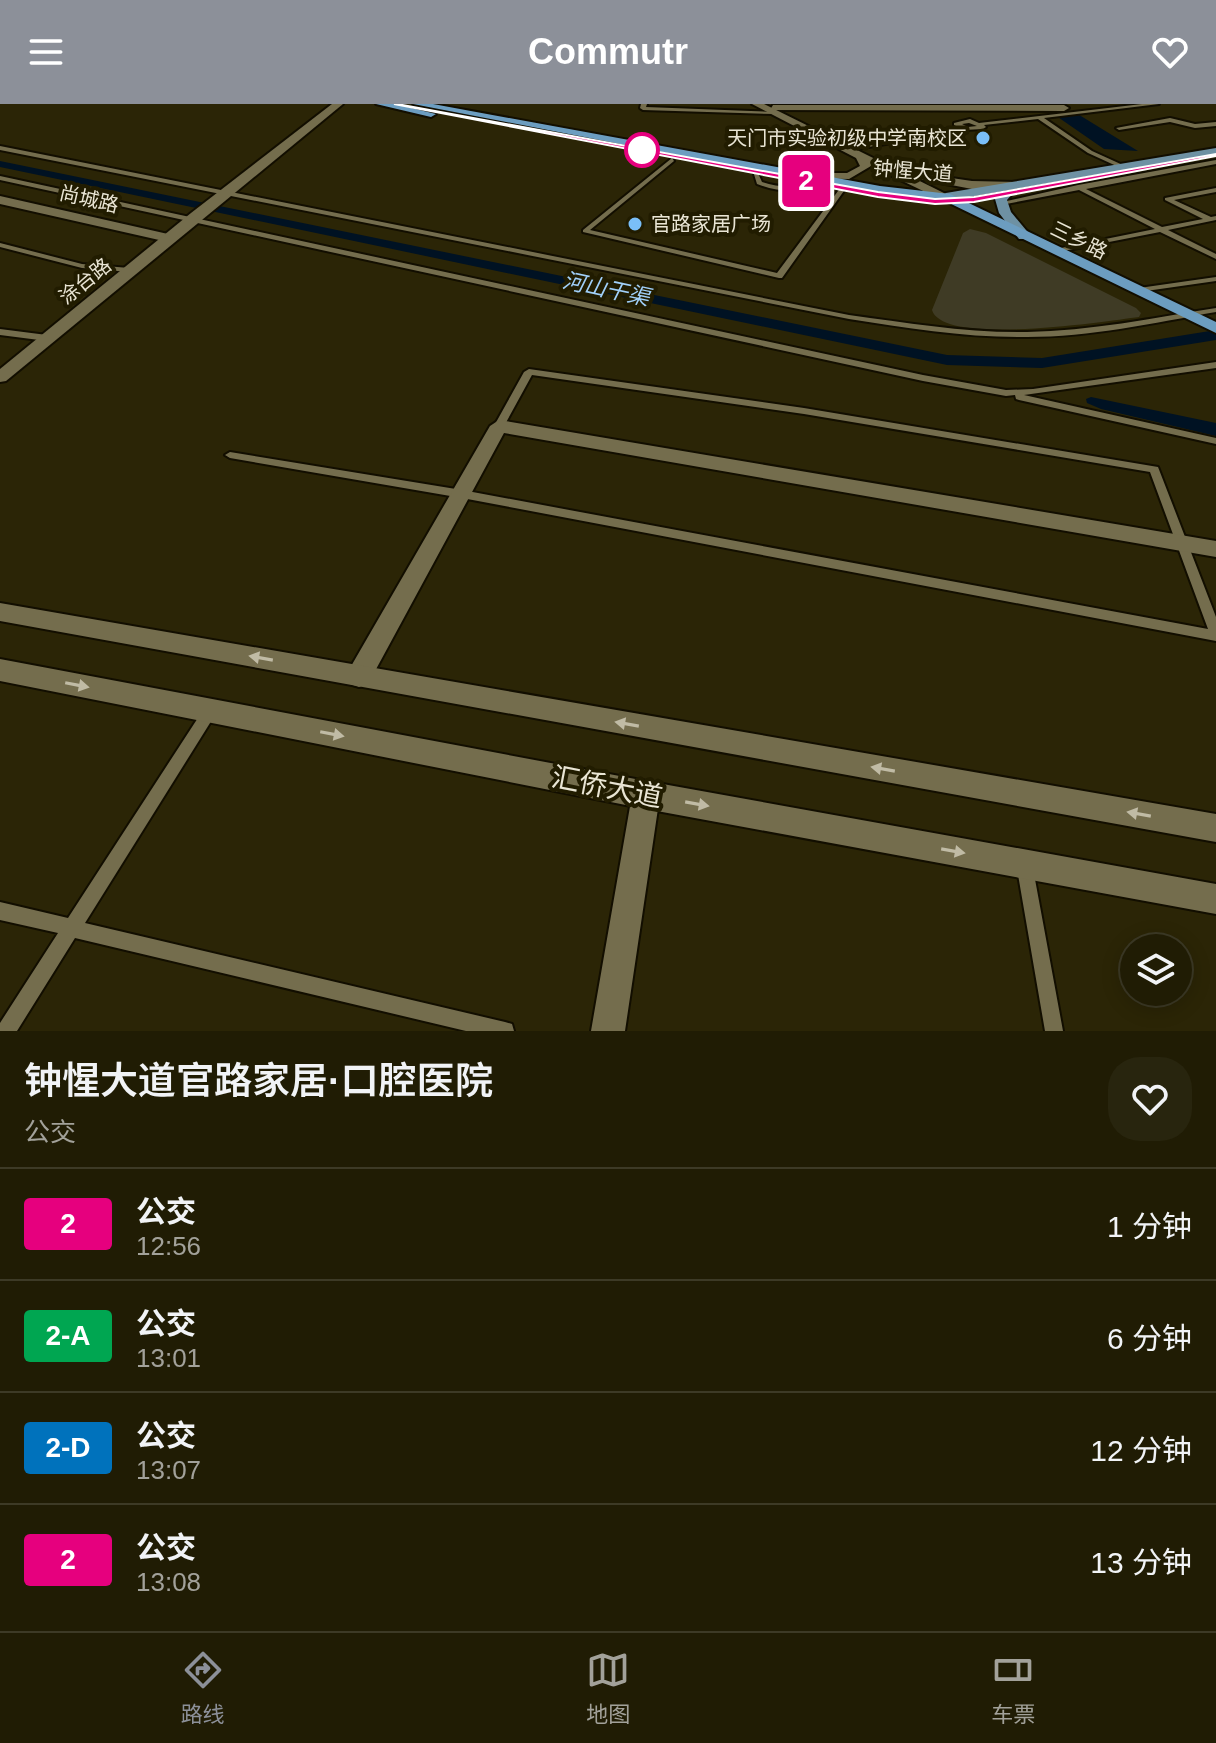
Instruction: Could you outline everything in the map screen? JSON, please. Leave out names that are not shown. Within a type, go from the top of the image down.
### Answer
[{"type":"highway","points":[[381,104],[672,160],[755,172]]},
{"type":"highway","name":"钟惺大道","points":[[397,104],[878,195],[951,199]]},
{"type":"highway","name":"钟惺大道","points":[[418,104],[801,176],[951,199]]},
{"type":"highway","points":[[434,104],[597,136]]},
{"type":"highway","points":[[878,195],[967,216],[1024,236]]},
{"type":"highway","name":"三乡路","points":[[951,199],[1216,328]]},
{"type":"main road","name":"钟惺大道","points":[[1008,194],[1123,167],[1216,154]]},
{"type":"main road","name":"钟惺大道","points":[[951,199],[1008,194],[1216,154]]},
{"type":"main road","points":[[1008,194],[1008,218],[1024,236]]},
{"type":"street","points":[[223,194],[338,104]]},
{"type":"street","points":[[758,104],[951,199]]},
{"type":"street","points":[[771,108],[1062,106]]},
{"type":"street","points":[[854,151],[903,172],[951,199]]},
{"type":"street","points":[[801,176],[857,174],[866,167],[854,151]]},
{"type":"street","points":[[903,172],[1008,194]]},
{"type":"street","name":"涂台路","points":[[0,377],[223,194]]},
{"type":"street","name":"尚城路","points":[[0,200],[168,238]]},
{"type":"street","points":[[359,676],[499,426],[1216,549]]},
{"type":"street","points":[[0,612],[1216,828]]},
{"type":"street","name":"汇侨大道","points":[[0,670],[646,795],[1216,899]]},
{"type":"street","points":[[608,1031],[646,795]]},
{"type":"lane","points":[[644,104],[643,108],[771,108]]},
{"type":"lane","points":[[746,104],[758,104]]},
{"type":"lane","points":[[854,151],[963,128],[957,122],[981,124],[1156,104]]},
{"type":"lane","points":[[1040,118],[1090,152],[1123,167]]},
{"type":"lane","points":[[1119,128],[1170,120],[1195,126],[1216,124]]},
{"type":"lane","points":[[0,148],[849,317],[909,326],[979,333],[1048,334],[1102,329],[1216,310]]},
{"type":"lane","points":[[672,160],[585,231],[779,276],[843,188]]},
{"type":"lane","points":[[1008,194],[1078,187],[1216,162]]},
{"type":"lane","points":[[0,178],[1216,441]]},
{"type":"lane","points":[[1078,187],[1216,257]]},
{"type":"lane","points":[[1214,220],[1167,199],[1216,190]]},
{"type":"lane","points":[[1056,251],[1214,220]]},
{"type":"lane","points":[[0,245],[82,266],[129,270]]},
{"type":"lane","points":[[1139,290],[1216,279]]},
{"type":"lane","points":[[0,332],[47,338]]},
{"type":"lane","points":[[976,388],[1033,392],[1216,365]]},
{"type":"lane","points":[[499,426],[529,372],[804,411],[1154,469],[1216,635]]},
{"type":"lane","points":[[230,455],[462,494],[1216,635]]},
{"type":"lane","points":[[6,1031],[210,711]]},
{"type":"lane","points":[[1024,863],[1054,1031]]},
{"type":"lane","points":[[0,911],[505,1031]]},
{"type":"shaded area","points":[[970,229],[986,233],[1136,308],[1141,313],[1139,317],[994,330],[943,321],[932,310],[963,233]]},
{"type":"water","points":[[1052,113],[1076,113],[1138,151],[1104,149]]},
{"type":"water","points":[[1091,397],[1216,423],[1216,436],[1101,409],[1087,403],[1086,399]]},
{"type":"waterway","name":"河山干渠","points":[[0,164],[947,360],[1042,363],[1216,335]]},
{"type":"bus line","name":"2","points":[[397,104],[878,195],[935,202],[974,200],[1216,156]]},
{"type":"place","name":"天门市实验初级中学南校区","points":[[983,138]]},
{"type":"place","name":"官路家居广场","points":[[635,224]]}]
